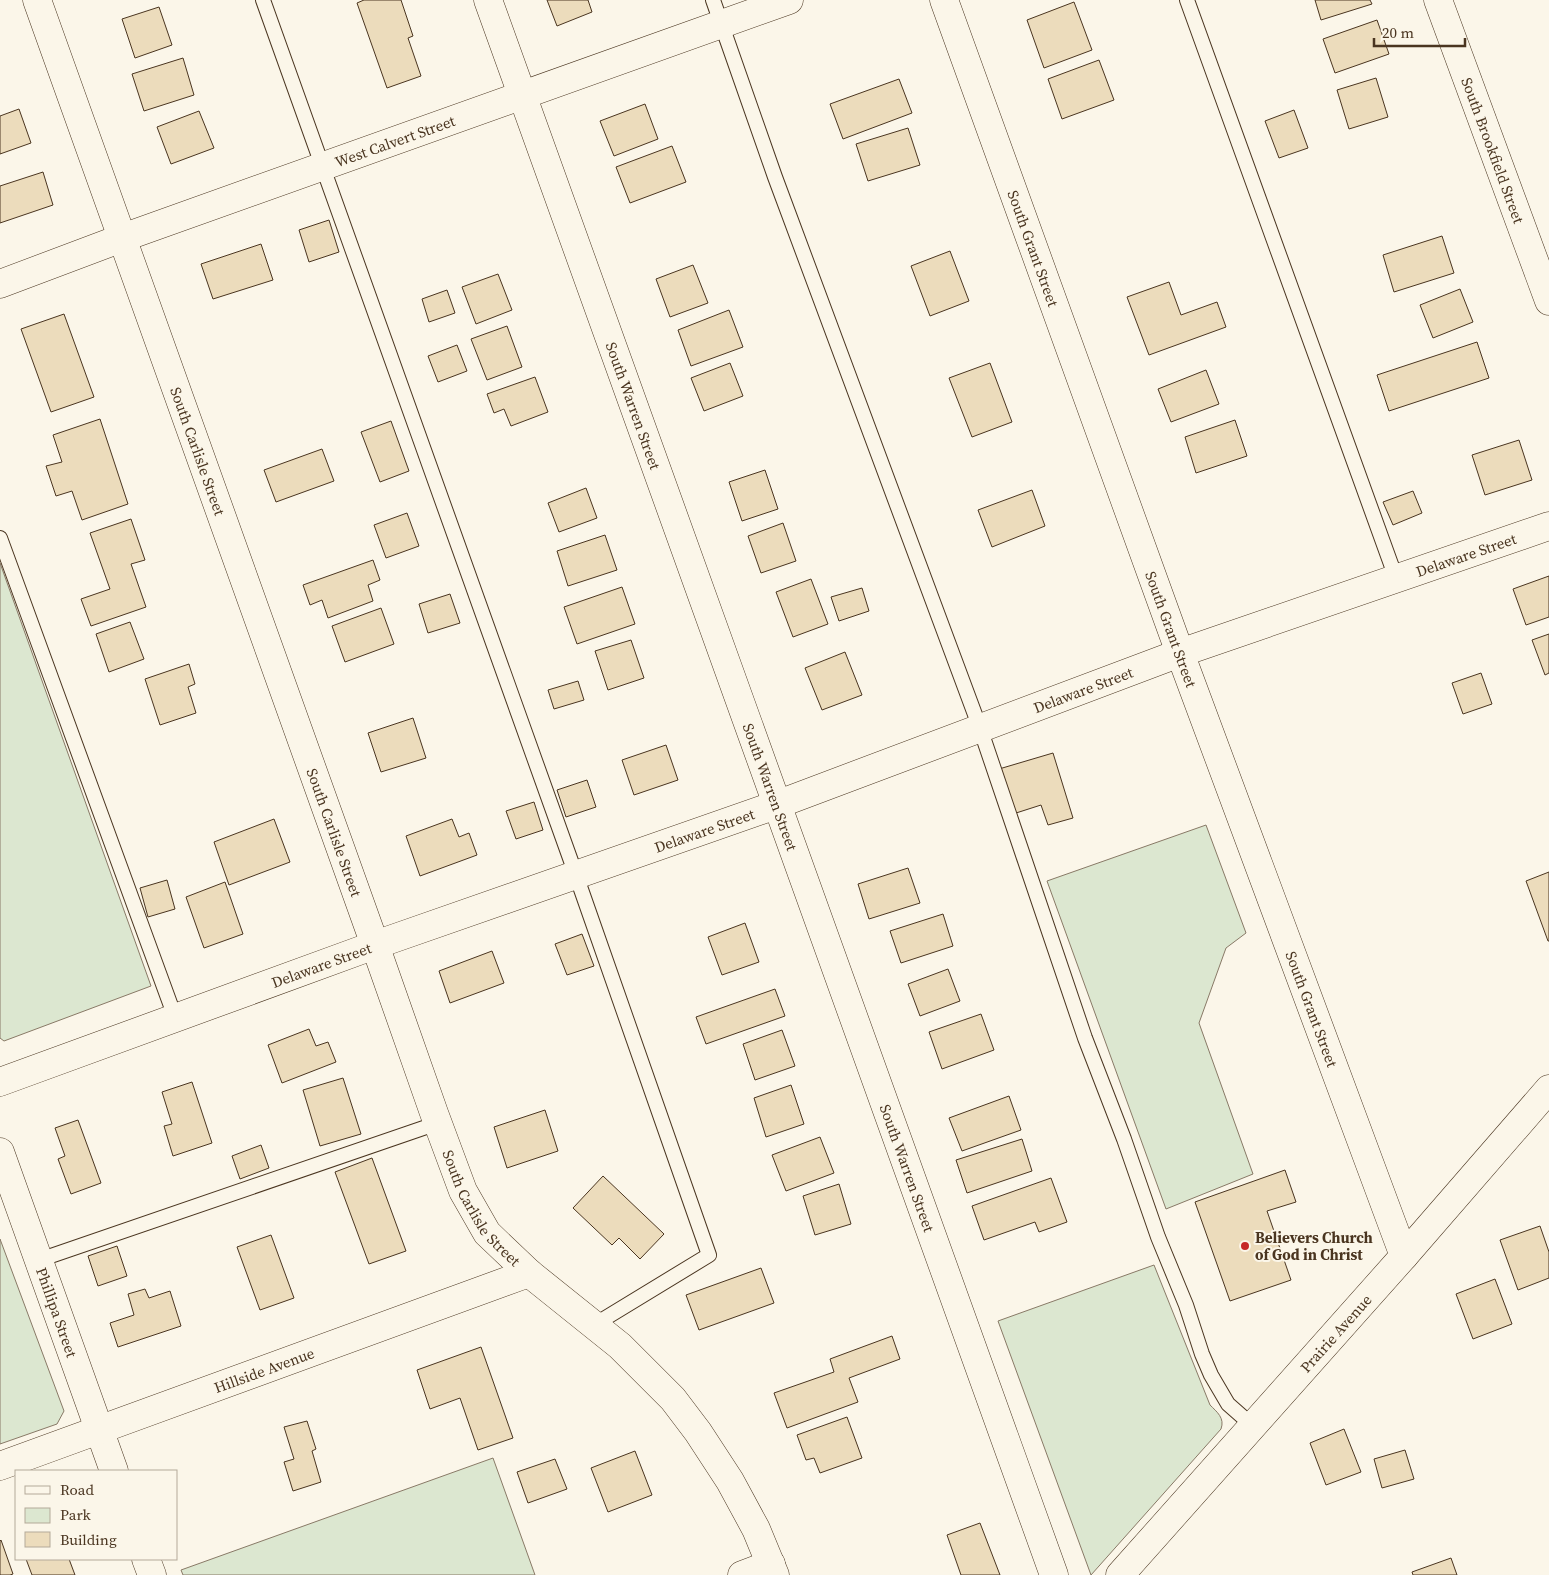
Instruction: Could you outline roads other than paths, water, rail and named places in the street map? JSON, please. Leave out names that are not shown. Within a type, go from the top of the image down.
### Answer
[{"type":"street","name":"South Carlisle Street","points":[[37,0],[463,1191],[487,1233],[529,1273],[620,1346],[672,1399],[698,1432],[730,1481],[752,1521],[773,1569]]},
{"type":"street","name":"South Warren Street","points":[[488,0],[1054,1575]]},
{"type":"street","name":"West Calvert Street","points":[[0,284],[122,238],[521,96],[717,12],[789,0]]},
{"type":"street","name":"South Grant Street","points":[[944,0],[1180,653],[1404,1256]]},
{"type":"street","name":"South Brookfield Street","points":[[1438,0],[1549,301]]},
{"type":"street","name":"Delaware Street","points":[[0,1082],[376,945],[776,805],[1180,653],[1549,526]]},
{"type":"street","name":"Prairie Avenue","points":[[1120,1575],[1404,1256],[1549,1089]]},
{"type":"street","name":"Phillipa Street","points":[[0,1152],[114,1470]]},
{"type":"street","name":"Hillside Avenue","points":[[0,1466],[529,1273]]},
{"type":"street","points":[[146,1560],[152,1575]]},
{"type":"street","points":[[742,1575],[773,1569]]},
{"type":"lane","points":[[263,0],[576,875],[709,1255],[594,1325]]},
{"type":"lane","points":[[1187,0],[1396,578]]},
{"type":"lane","points":[[717,12],[775,177],[980,728],[1085,1038],[1124,1139],[1158,1237],[1186,1305],[1202,1354],[1211,1375],[1228,1404],[1254,1425]]},
{"type":"lane","points":[[0,538],[175,1017]]},
{"type":"lane","points":[[39,1260],[438,1123]]},
{"type":"place","name":"Believers Church of God in Christ","points":[[1245,1246]]}]
